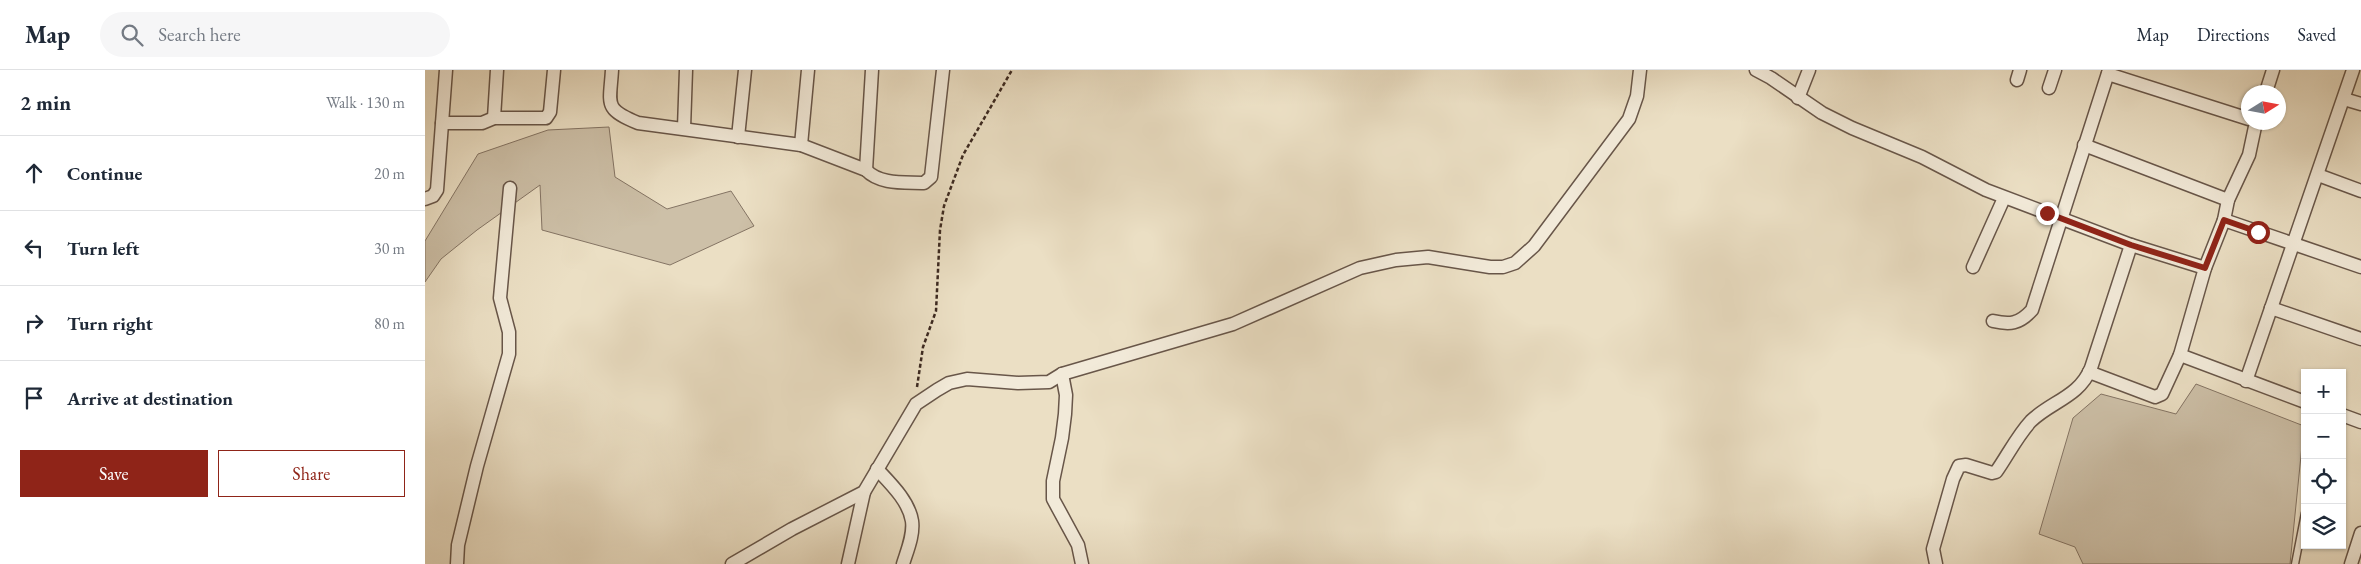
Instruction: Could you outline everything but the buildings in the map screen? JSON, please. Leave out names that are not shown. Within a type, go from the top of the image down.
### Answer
[{"type":"street","points":[[425,199],[433,196],[437,190],[446,70]]},
{"type":"street","points":[[494,118],[497,70]]},
{"type":"street","points":[[442,123],[481,123],[494,118],[546,118],[550,112],[554,70]]},
{"type":"street","points":[[612,70],[610,100],[612,109],[616,113],[637,123],[801,145],[866,170],[872,177],[924,183],[931,176],[943,70]]},
{"type":"street","points":[[684,128],[686,70]]},
{"type":"street","points":[[738,137],[745,70]]},
{"type":"street","points":[[801,145],[808,70]]},
{"type":"street","points":[[866,170],[872,70]]},
{"type":"street","points":[[848,564],[864,492],[915,404],[949,383],[967,379],[1018,383],[1049,382],[1062,374],[1233,324],[1360,268],[1396,260],[1428,257],[1490,267],[1503,267],[1515,262],[1534,246],[1629,119],[1637,96],[1640,70]]},
{"type":"street","points":[[1756,70],[1771,78],[1798,98],[1852,128],[1922,157],[2004,198],[2131,245],[2205,268]]},
{"type":"street","points":[[1798,98],[1809,70]]},
{"type":"street","points":[[2049,88],[2055,70]]},
{"type":"street","points":[[2268,85],[2273,70]]},
{"type":"street","points":[[2246,381],[2353,70]]},
{"type":"street","points":[[1993,321],[2008,324],[2018,323],[2031,310],[2108,72],[2241,116]]},
{"type":"street","points":[[2344,99],[2361,104]]},
{"type":"street","points":[[2089,372],[2159,398],[2180,355],[2205,268],[2224,220],[2228,200],[2246,164],[2254,130]]},
{"type":"street","points":[[2085,145],[2228,200]]},
{"type":"street","points":[[2318,175],[2361,191]]},
{"type":"street","points":[[457,564],[458,545],[477,466],[509,354],[509,332],[501,298],[510,188]]},
{"type":"street","points":[[1973,267],[2004,198]]},
{"type":"street","points":[[2224,220],[2361,267]]},
{"type":"street","points":[[1936,564],[1933,549],[1953,479],[1959,466],[1966,465],[1992,473],[1996,472],[2030,422],[2072,395],[2089,372],[2131,245]]},
{"type":"street","points":[[2271,308],[2361,339]]},
{"type":"street","points":[[2180,355],[2301,401]]},
{"type":"street","points":[[1062,374],[1066,395],[1065,414],[1053,481],[1053,500],[1079,545],[1082,564]]},
{"type":"street","points":[[2346,416],[2361,422]]},
{"type":"street","points":[[877,469],[894,486],[912,521],[911,535],[903,564]]},
{"type":"street","points":[[732,564],[792,529],[864,492]]},
{"type":"street","points":[[2351,564],[2361,533]]},
{"type":"lane","points":[[2295,564],[2301,533]]},
{"type":"path","points":[[915,404],[923,347],[936,311],[940,230],[944,206],[963,155],[1012,70]]},
{"type":"shaded area","points":[[609,127],[615,177],[667,209],[731,191],[754,226],[670,265],[542,230],[540,185],[477,230],[441,259],[425,282],[425,241],[478,154],[548,130]]},
{"type":"shaded area","points":[[2196,384],[2301,425],[2301,456],[2290,564],[2083,564],[2075,547],[2039,534],[2073,418],[2101,394],[2176,414]]},
{"type":"route","points":[[2047,213],[2131,245],[2205,268],[2224,220],[2258,232]]}]
